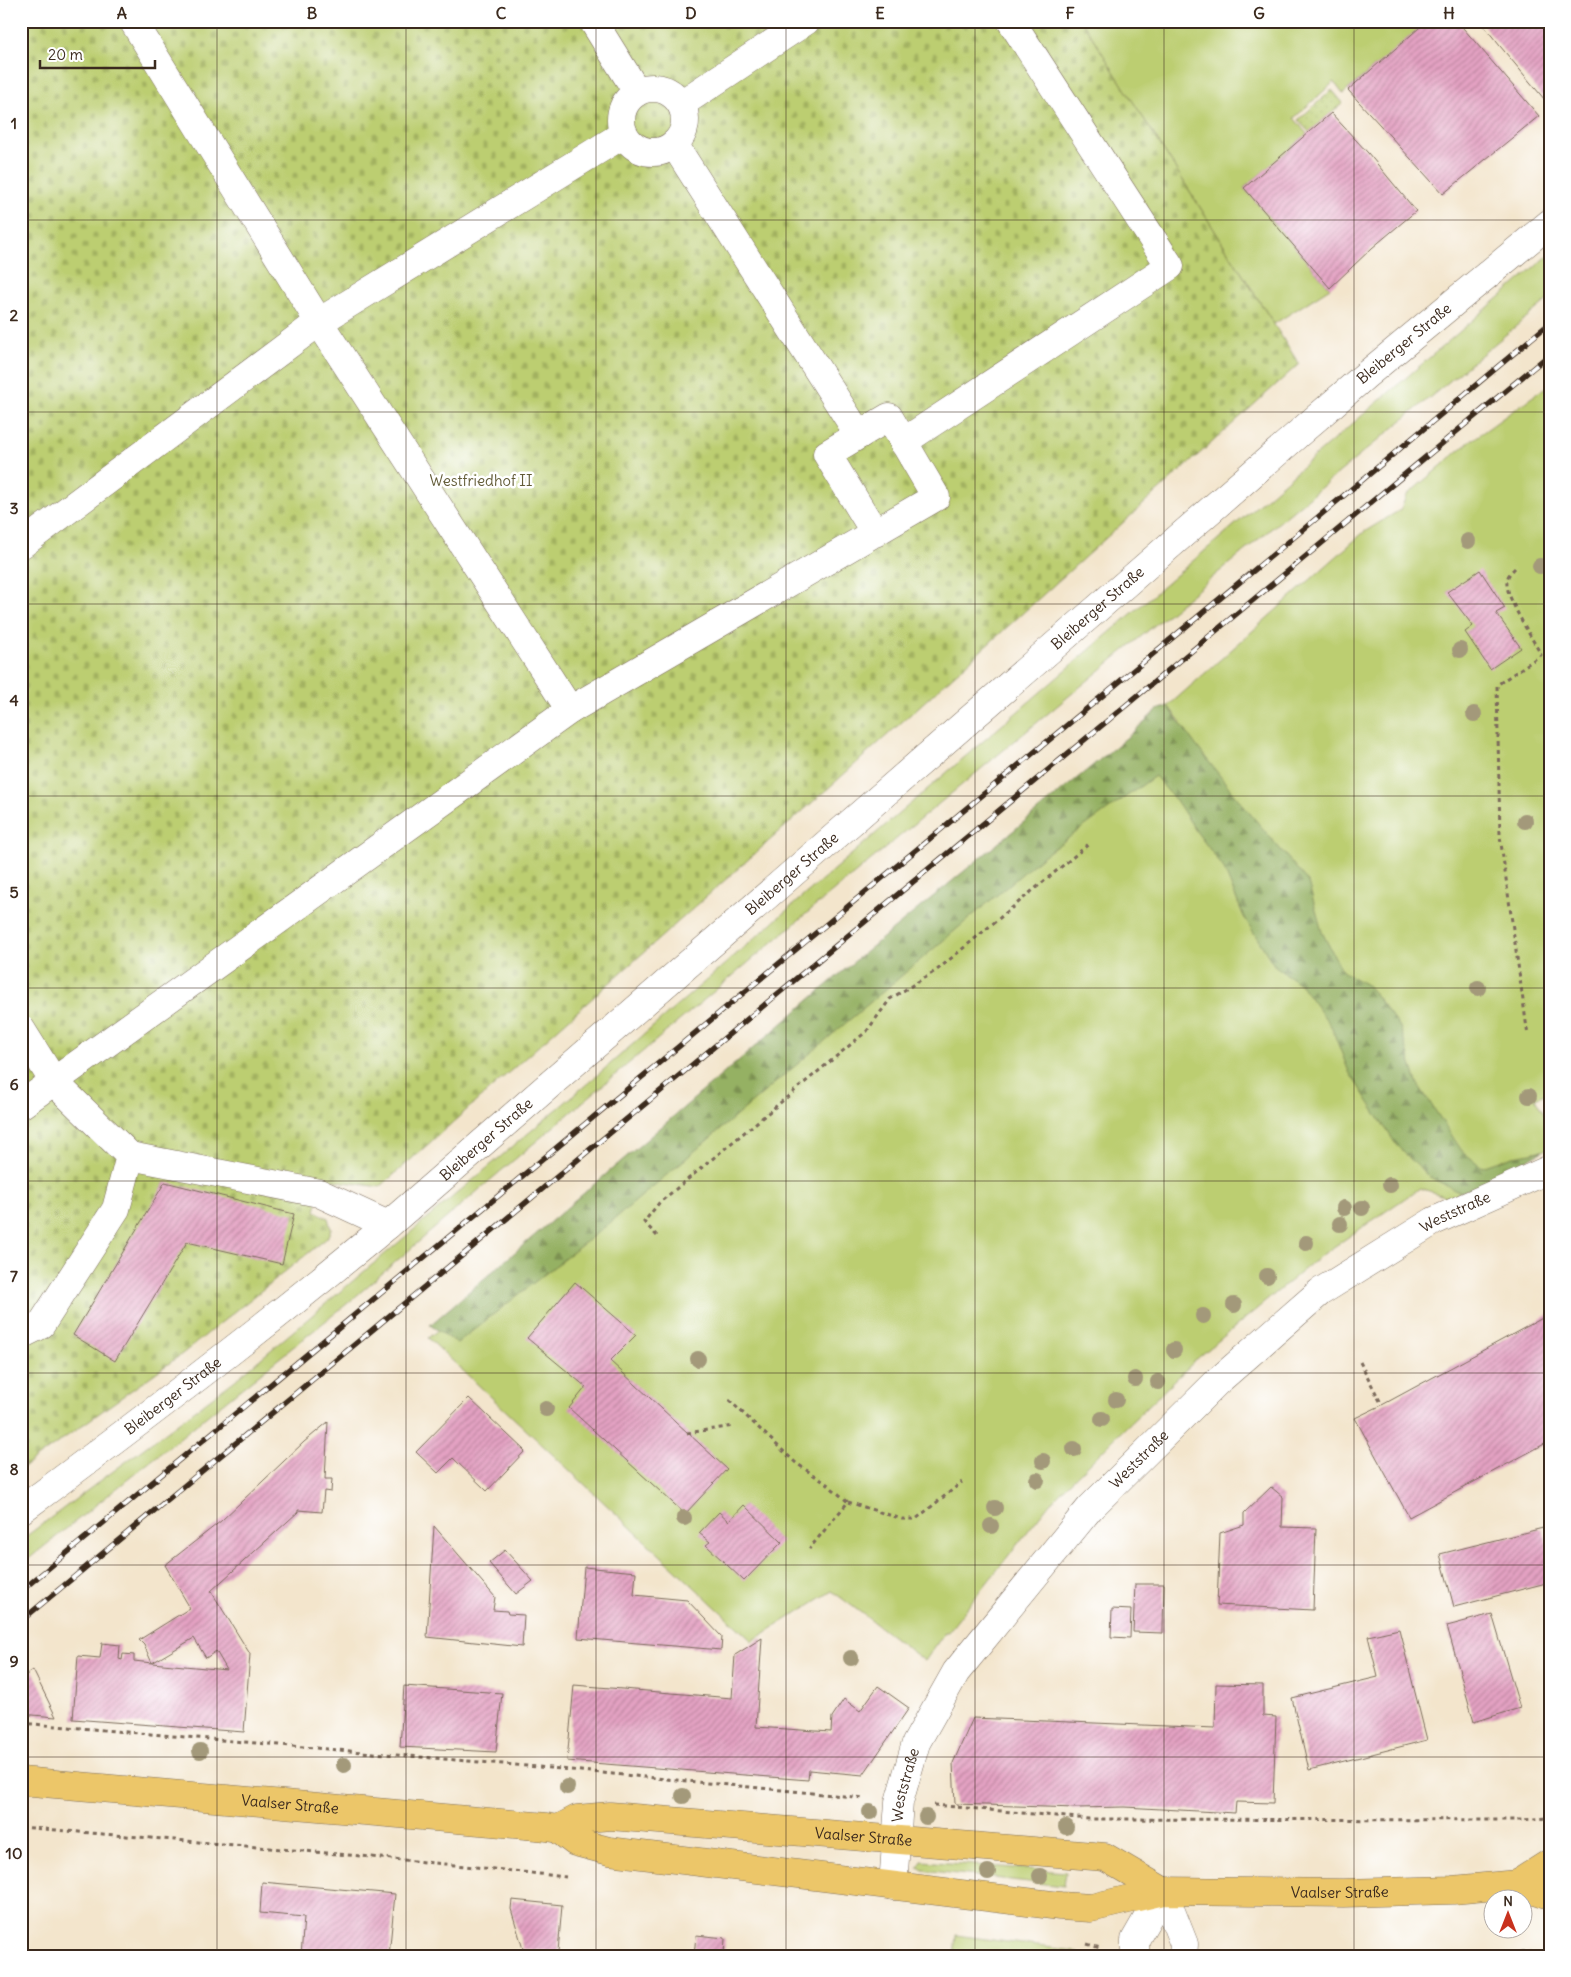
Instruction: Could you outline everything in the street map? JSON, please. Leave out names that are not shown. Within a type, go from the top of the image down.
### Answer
[{"type":"main road","name":"Vaalser Straße","points":[[21,1781],[558,1829],[576,1842],[609,1850],[1060,1906],[1091,1908],[1163,1891],[1343,1893],[1453,1890],[1517,1884],[1550,1894]]},
{"type":"main road","name":"Vaalser Straße","points":[[558,1829],[578,1819],[610,1816],[1106,1857],[1163,1891]]},
{"type":"main road","name":"Vaalser Straße","points":[[1517,1884],[1550,1863]]},
{"type":"street","points":[[133,21],[319,322],[570,710]]},
{"type":"street","points":[[593,21],[637,92]]},
{"type":"street","points":[[681,104],[806,21]]},
{"type":"street","points":[[904,442],[1170,266],[1011,21]]},
{"type":"street","points":[[653,87],[664,89],[681,104],[685,124],[681,135],[674,144],[666,149],[655,152],[643,150],[630,143],[624,134],[621,123],[622,112],[628,99],[637,92],[653,87]]},
{"type":"street","points":[[21,545],[319,322],[624,134]]},
{"type":"street","points":[[674,144],[859,435]]},
{"type":"street","name":"Bleiberger Straße","points":[[21,1510],[194,1382],[388,1225],[1366,374],[1550,223]]},
{"type":"street","points":[[21,1105],[570,710],[875,533],[936,497],[888,417],[827,454],[875,533]]},
{"type":"street","points":[[21,1029],[54,1082],[130,1156],[318,1193],[388,1225]]},
{"type":"street","points":[[21,1335],[41,1325],[116,1209],[130,1156]]},
{"type":"street","name":"Weststraße","points":[[893,1886],[899,1802],[916,1743],[956,1672],[1090,1508],[1217,1382],[1320,1292],[1434,1221],[1550,1169]]},
{"type":"street","points":[[1135,1956],[1134,1940],[1163,1891]]},
{"type":"street","points":[[1163,1891],[1184,1944],[1183,1956]]},
{"type":"path","points":[[1515,568],[1508,576],[1507,585],[1513,602],[1541,656],[1497,685],[1500,836],[1528,1036]]},
{"type":"path","points":[[657,1236],[644,1222],[660,1203],[867,1031],[890,999],[937,970],[1090,843]]},
{"type":"path","points":[[1360,1362],[1382,1405]]},
{"type":"path","points":[[728,1400],[796,1463],[827,1484],[848,1502],[902,1519],[916,1519],[962,1482]]},
{"type":"path","points":[[687,1433],[734,1426]]},
{"type":"path","points":[[809,1549],[848,1502]]},
{"type":"path","points":[[21,1723],[550,1768],[1089,1819],[1520,1820],[1550,1818]]},
{"type":"path","points":[[21,1826],[452,1864],[571,1877]]},
{"type":"path","points":[[1480,1956],[1550,1951]]},
{"type":"green space","name":"Westfriedhof II","points":[[21,21],[1082,21],[1299,364],[832,785],[380,1187],[323,1179],[315,1211],[328,1218],[331,1229],[327,1238],[182,1354],[21,1469]]},
{"type":"green space","points":[[1082,21],[1428,21],[1343,94],[1334,82],[1294,118],[1307,134],[1244,188],[1330,288],[1274,324]]},
{"type":"green space","points":[[1332,90],[1343,103],[1309,132],[1298,120]]},
{"type":"green space","points":[[1550,254],[1550,298],[819,903],[488,1182],[348,1303],[21,1565],[21,1540],[234,1381],[594,1078]]},
{"type":"green space","points":[[1550,384],[1550,1092],[1535,1098],[1550,1125],[1550,1146],[1543,1151],[1534,1152],[1473,1187],[1429,1177],[1461,1192],[1450,1198],[1420,1188],[1319,1257],[1199,1357],[1051,1502],[948,1632],[945,1632],[925,1661],[832,1591],[752,1641],[428,1338],[1162,739],[1181,722],[1168,706],[1364,532],[1400,510],[1407,495],[1468,443]]},
{"type":"green space","points":[[1168,706],[1242,804],[1308,882],[1322,932],[1342,971],[1368,986],[1400,1027],[1417,1083],[1462,1151],[1482,1167],[1513,1156],[1543,1151],[1477,1187],[1461,1192],[1429,1177],[1397,1146],[1349,1072],[1331,1026],[1301,985],[1274,965],[1244,917],[1223,867],[1178,803],[1155,776],[1043,856],[611,1222],[457,1343],[430,1325],[856,960],[1131,734],[1157,710]]},
{"type":"green space","points":[[922,1861],[1066,1872],[1064,1886],[923,1870],[918,1867]]},
{"type":"green space","points":[[956,1935],[1074,1951],[1083,1956],[954,1956]]},
{"type":"building","points":[[1427,21],[1457,21],[1539,116],[1443,194],[1348,90]]},
{"type":"building","points":[[1480,21],[1550,21],[1550,106],[1500,46]]},
{"type":"building","points":[[1331,113],[1368,153],[1416,211],[1372,248],[1330,288],[1244,188]]},
{"type":"building","points":[[1480,570],[1505,608],[1496,613],[1521,648],[1490,669],[1465,632],[1473,626],[1447,592]]},
{"type":"building","points":[[165,1182],[294,1214],[282,1264],[187,1242],[115,1361],[73,1335]]},
{"type":"building","points":[[575,1282],[636,1335],[610,1361],[727,1469],[685,1514],[569,1408],[586,1387],[527,1338]]},
{"type":"building","points":[[1550,1314],[1550,1441],[1409,1517],[1355,1418]]},
{"type":"building","points":[[469,1398],[525,1451],[487,1491],[453,1458],[438,1473],[416,1452]]},
{"type":"building","points":[[328,1422],[325,1479],[332,1479],[331,1492],[324,1491],[322,1512],[298,1510],[211,1591],[250,1654],[244,1732],[73,1719],[78,1656],[100,1658],[102,1643],[120,1645],[119,1659],[122,1660],[123,1654],[134,1655],[134,1661],[152,1663],[144,1645],[139,1640],[190,1608],[165,1565],[221,1521],[304,1442]],"holes":[[[194,1638],[206,1658],[216,1651],[227,1670],[152,1663]]]},
{"type":"building","points":[[1271,1487],[1283,1497],[1282,1527],[1316,1528],[1313,1610],[1217,1605],[1220,1533],[1244,1525],[1244,1513]]},
{"type":"building","points":[[744,1505],[782,1542],[744,1581],[706,1545],[710,1542],[699,1533],[719,1512],[729,1521]]},
{"type":"building","points":[[434,1526],[495,1597],[493,1610],[507,1611],[508,1614],[524,1615],[522,1647],[427,1637]]},
{"type":"building","points":[[1543,1528],[1550,1555],[1550,1582],[1454,1607],[1440,1554]]},
{"type":"building","points":[[505,1550],[533,1581],[516,1594],[489,1563]]},
{"type":"building","points":[[584,1567],[636,1572],[634,1595],[687,1600],[722,1637],[721,1650],[578,1638]]},
{"type":"building","points":[[1135,1584],[1164,1584],[1163,1633],[1133,1632]]},
{"type":"building","points":[[1112,1609],[1131,1610],[1130,1638],[1111,1637]]},
{"type":"building","points":[[1492,1614],[1520,1708],[1474,1722],[1447,1626]]},
{"type":"building","points":[[1399,1629],[1427,1740],[1309,1770],[1292,1698],[1378,1677],[1368,1636]]},
{"type":"building","points":[[762,1638],[756,1727],[831,1732],[832,1717],[844,1699],[860,1711],[878,1686],[909,1708],[863,1775],[809,1770],[808,1780],[567,1761],[574,1685],[732,1698],[735,1655]]},
{"type":"building","points":[[33,1670],[56,1717],[21,1714],[21,1679]]},
{"type":"building","points":[[1216,1684],[1263,1685],[1263,1716],[1276,1717],[1273,1803],[1236,1802],[1235,1813],[1124,1807],[1076,1808],[955,1804],[953,1763],[973,1718],[1215,1728]]},
{"type":"building","points":[[404,1686],[502,1693],[496,1752],[400,1747]]},
{"type":"building","points":[[262,1882],[395,1894],[389,1956],[301,1956],[304,1917],[260,1913]]},
{"type":"building","points":[[512,1900],[562,1905],[558,1952],[523,1949],[511,1909]]},
{"type":"building","points":[[696,1935],[725,1938],[724,1956],[694,1956]]},
{"type":"railway","points":[[21,1591],[1550,323]]},
{"type":"railway","points":[[21,1621],[1550,354]]}]
